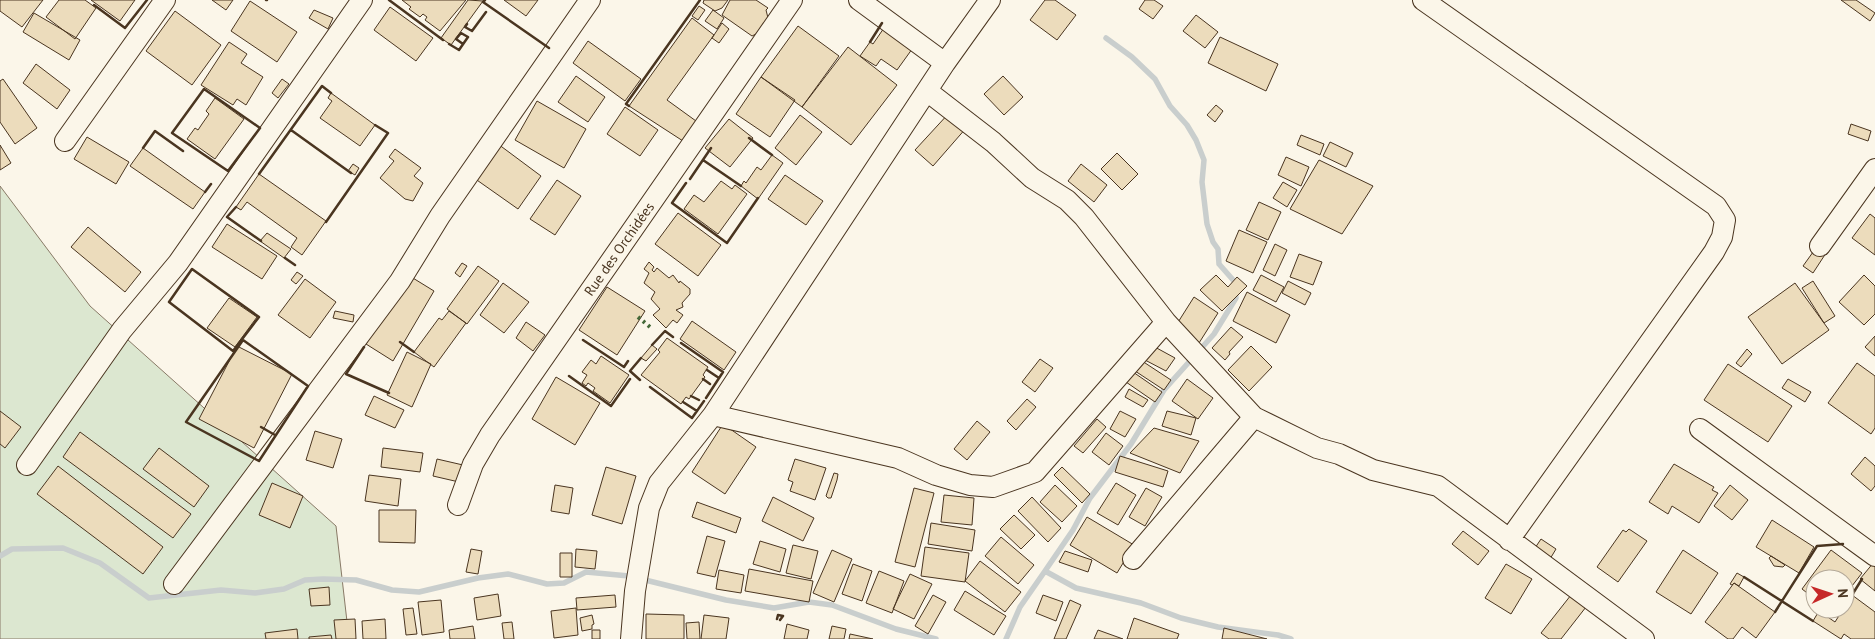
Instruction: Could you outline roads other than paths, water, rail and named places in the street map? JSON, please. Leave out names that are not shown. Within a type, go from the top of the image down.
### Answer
[{"type":"street","points":[[65,142],[165,0]]},
{"type":"street","points":[[27,466],[122,330],[178,263],[362,0]]},
{"type":"street","points":[[174,584],[400,281],[440,216],[590,0]]},
{"type":"street","name":"Rue des Orchidées","points":[[458,505],[473,464],[490,435],[792,0]]},
{"type":"street","points":[[859,0],[946,63]]},
{"type":"street","points":[[631,639],[635,591],[649,508],[659,483],[713,415],[927,91],[990,0]]},
{"type":"street","points":[[1423,0],[1716,206],[1725,220],[1722,237],[1714,252],[1509,540]]},
{"type":"street","points":[[927,91],[993,142],[1032,178],[1067,200],[1102,238],[1166,322],[1254,417],[1317,448],[1339,454],[1373,470],[1438,486],[1642,639]]},
{"type":"street","points":[[1820,246],[1875,169]]},
{"type":"street","points":[[713,415],[898,458],[936,475],[962,482],[993,486],[1035,472],[1166,322]]},
{"type":"street","points":[[1133,559],[1254,417]]},
{"type":"street","points":[[1700,429],[1875,556]]},
{"type":"waterway","points":[[1045,571],[1073,530],[1090,498],[1131,444],[1164,390],[1214,334],[1236,298],[1234,281],[1219,264],[1218,249],[1213,242],[1207,224],[1202,182],[1204,160],[1196,140],[1187,125],[1170,106],[1155,79],[1132,57],[1106,38]]},
{"type":"waterway","points":[[0,556],[12,549],[63,548],[100,563],[149,598],[221,590],[255,593],[284,589],[305,580],[323,579],[356,580],[392,590],[419,592],[478,578],[508,574],[547,584],[564,583],[586,572],[629,576],[726,600],[774,608],[809,602],[832,605],[896,629],[936,639]]},
{"type":"waterway","points":[[1006,639],[1020,607],[1045,571],[1076,588],[1141,603],[1181,618],[1218,627],[1278,635],[1291,639]]}]
